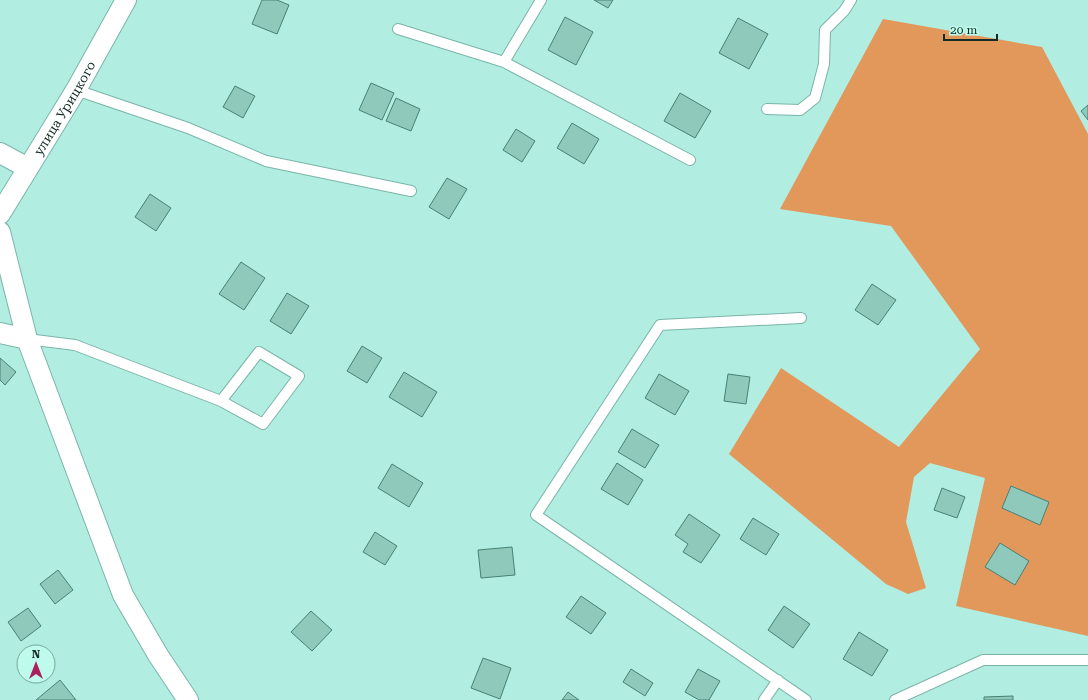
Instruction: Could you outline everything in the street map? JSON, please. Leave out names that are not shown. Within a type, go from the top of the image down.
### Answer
[{"type":"street","name":"улица Урицкого","points":[[0,214],[76,90],[126,0]]},
{"type":"street","points":[[0,153],[28,168]]},
{"type":"street","points":[[0,232],[27,339],[123,595],[158,655],[188,700]]},
{"type":"street","points":[[0,333],[27,339]]},
{"type":"lane","points":[[504,62],[541,0]]},
{"type":"lane","points":[[767,109],[800,110],[815,98],[824,64],[825,30],[844,11],[851,0]]},
{"type":"lane","points":[[398,29],[504,62],[690,160]]},
{"type":"lane","points":[[76,90],[188,128],[266,161],[411,191]]},
{"type":"lane","points":[[801,318],[660,325],[536,514],[806,700]]},
{"type":"lane","points":[[27,339],[75,345],[221,401],[263,424],[299,376],[259,352],[221,401]]},
{"type":"lane","points":[[895,700],[983,660],[1088,660]]},
{"type":"lane","points":[[764,700],[778,680]]},
{"type":"shaded area","points":[[883,19],[1042,47],[1088,134],[1088,636],[956,606],[985,478],[930,463],[914,477],[906,522],[926,588],[908,594],[886,584],[729,454],[781,368],[899,447],[980,349],[891,226],[780,209]]},
{"type":"building","points":[[262,0],[277,0],[289,5],[277,34],[252,24]]},
{"type":"building","points":[[594,0],[613,0],[608,8]]},
{"type":"building","points":[[565,17],[593,32],[576,65],[548,50]]},
{"type":"building","points":[[738,18],[768,34],[749,69],[719,53]]},
{"type":"building","points":[[371,83],[394,93],[382,120],[359,110]]},
{"type":"building","points":[[235,86],[255,96],[243,118],[223,107]]},
{"type":"building","points":[[680,93],[711,111],[695,138],[664,121]]},
{"type":"building","points":[[396,98],[420,109],[411,131],[386,121]]},
{"type":"building","points":[[1088,105],[1088,120],[1081,111]]},
{"type":"building","points":[[572,123],[599,139],[584,164],[557,148]]},
{"type":"building","points":[[516,129],[535,141],[522,162],[503,150]]},
{"type":"building","points":[[447,178],[467,189],[449,219],[429,207]]},
{"type":"building","points":[[150,194],[171,208],[156,231],[135,217]]},
{"type":"building","points":[[241,262],[265,278],[244,310],[219,294]]},
{"type":"building","points":[[872,284],[896,300],[878,325],[855,310]]},
{"type":"building","points":[[287,293],[309,306],[291,334],[270,321]]},
{"type":"building","points":[[362,346],[382,358],[367,383],[347,371]]},
{"type":"building","points":[[0,358],[16,372],[5,385],[0,380]]},
{"type":"building","points":[[404,372],[437,392],[422,417],[389,397]]},
{"type":"building","points":[[659,374],[689,391],[675,415],[645,398]]},
{"type":"building","points":[[728,374],[750,377],[746,404],[724,401]]},
{"type":"building","points":[[632,429],[659,445],[645,468],[618,452]]},
{"type":"building","points":[[617,463],[643,480],[628,505],[601,489]]},
{"type":"building","points":[[392,464],[423,483],[409,507],[378,488]]},
{"type":"building","points":[[1011,486],[1049,502],[1040,525],[1002,508]]},
{"type":"building","points":[[942,488],[965,497],[957,518],[934,510]]},
{"type":"building","points":[[689,514],[720,535],[701,563],[683,552],[688,544],[675,535]]},
{"type":"building","points":[[753,518],[779,534],[766,555],[740,539]]},
{"type":"building","points":[[375,532],[397,546],[385,565],[363,552]]},
{"type":"building","points":[[1000,543],[1029,561],[1015,585],[985,567]]},
{"type":"building","points":[[512,547],[515,575],[481,578],[478,550]]},
{"type":"building","points":[[58,570],[73,590],[55,604],[40,584]]},
{"type":"building","points":[[581,596],[606,613],[591,634],[566,617]]},
{"type":"building","points":[[784,606],[810,624],[793,648],[768,630]]},
{"type":"building","points":[[28,608],[41,626],[21,641],[8,622]]},
{"type":"building","points":[[311,611],[332,630],[312,651],[291,632]]},
{"type":"building","points":[[859,632],[888,650],[872,676],[843,659]]},
{"type":"building","points":[[483,658],[511,668],[500,699],[471,688]]},
{"type":"building","points":[[631,669],[653,683],[645,696],[623,682]]},
{"type":"building","points":[[698,669],[720,681],[709,700],[699,700],[685,692]]},
{"type":"building","points":[[60,680],[76,700],[36,700],[56,684]]},
{"type":"building","points":[[568,692],[579,700],[562,700]]},
{"type":"building","points":[[1013,696],[1013,700],[984,700],[984,697]]}]
